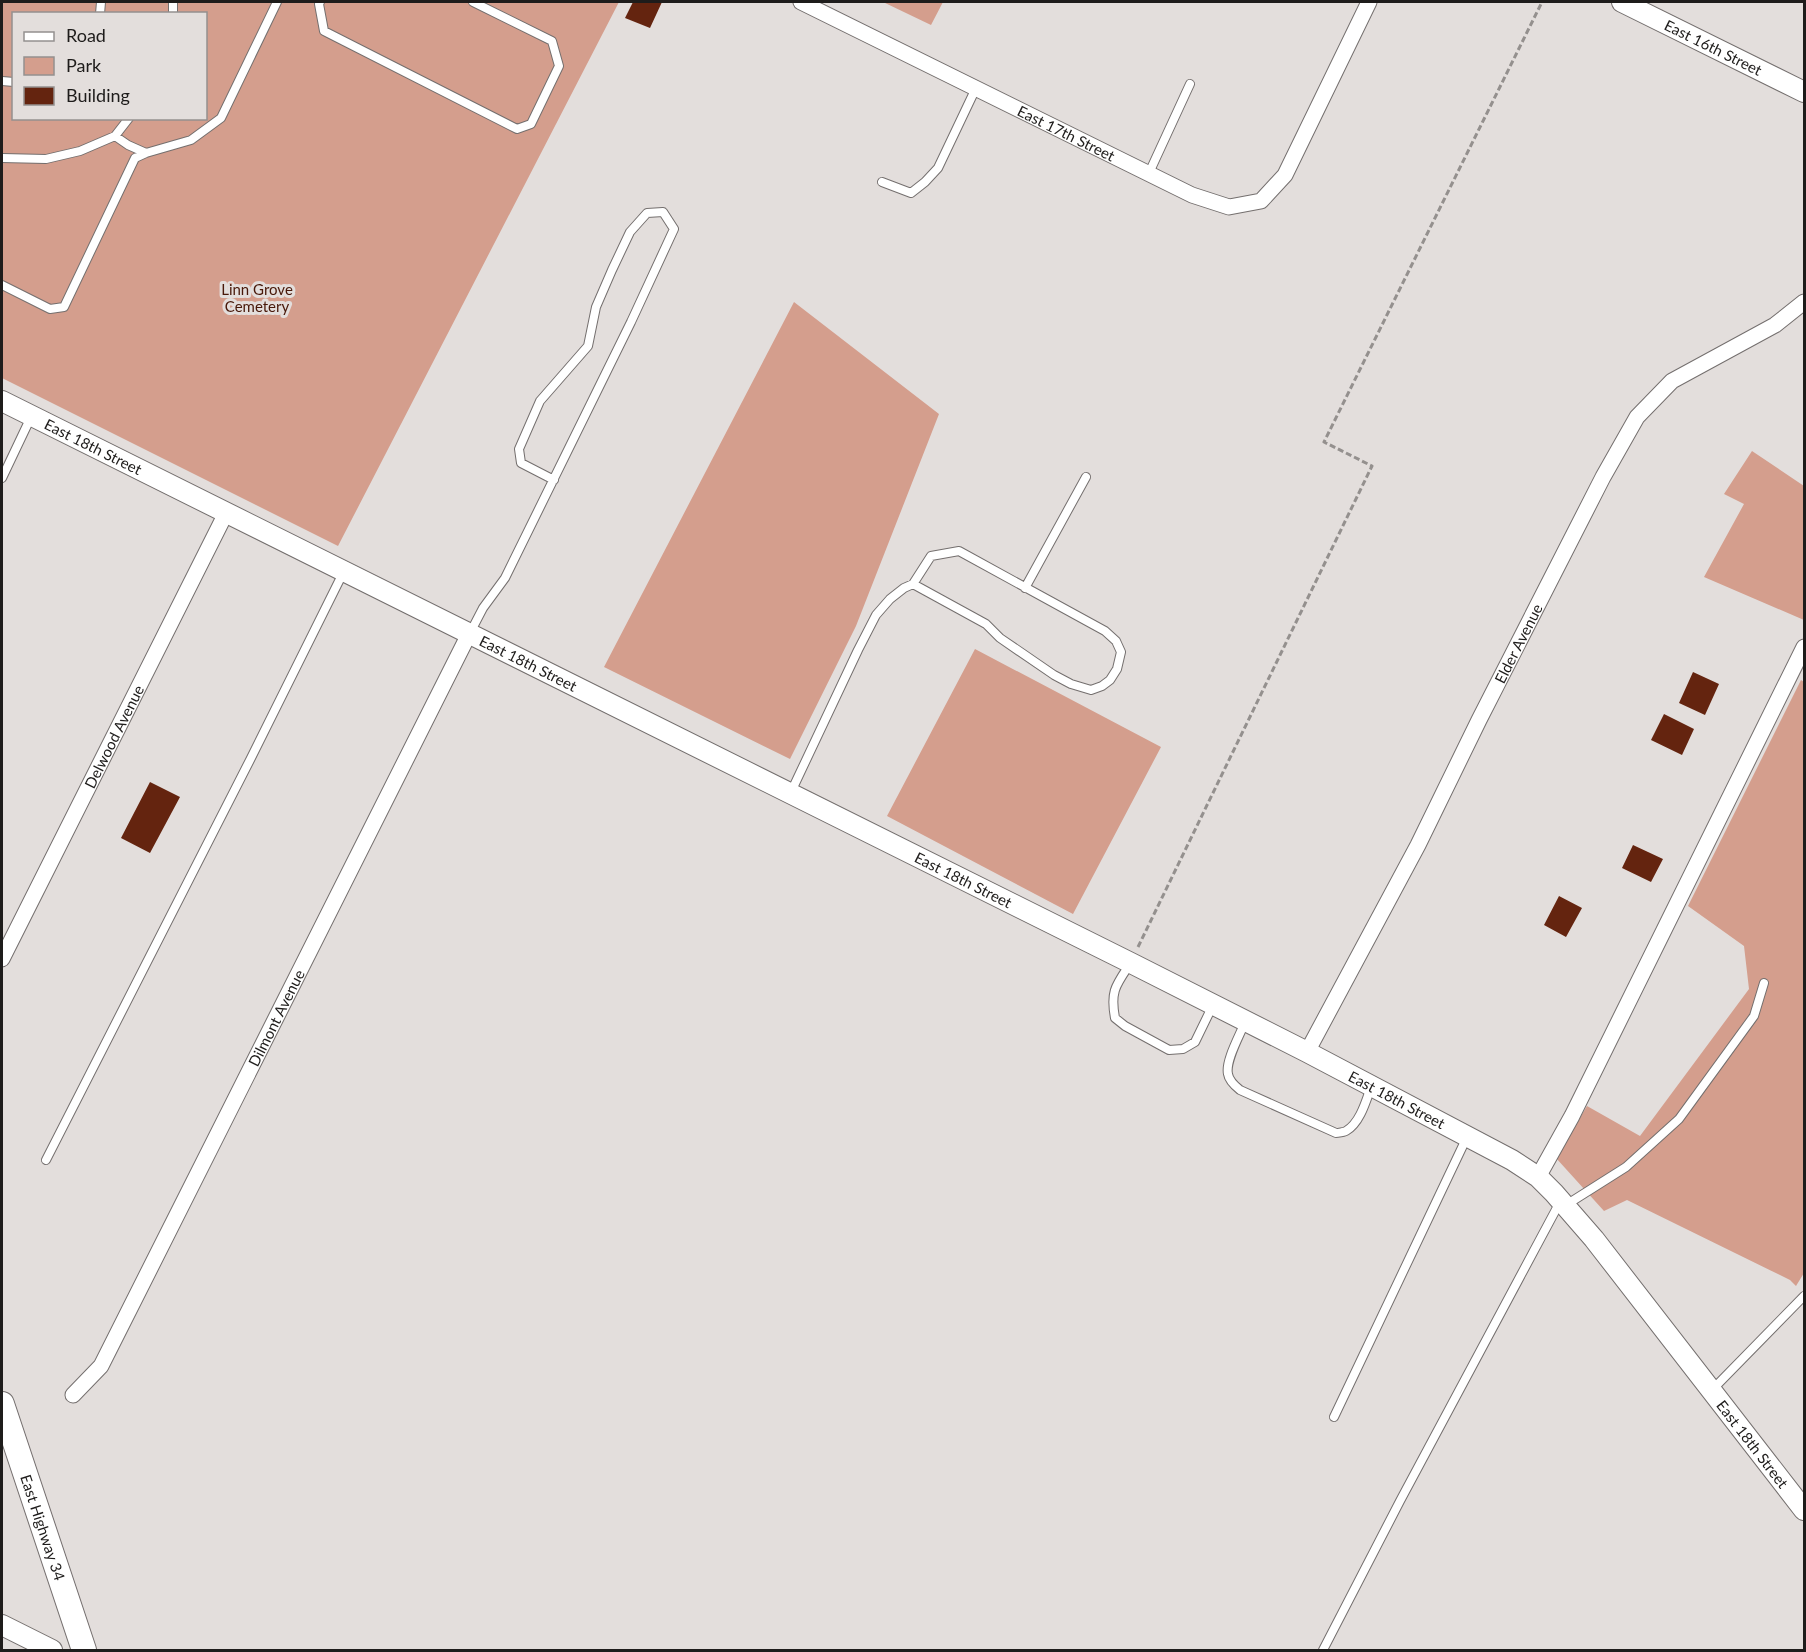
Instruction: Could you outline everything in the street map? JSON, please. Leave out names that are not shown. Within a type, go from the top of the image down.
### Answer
[{"type":"main road","name":"East Highway 34","points":[[2,1404],[84,1650]]},
{"type":"street","name":"East 17th Street","points":[[801,2],[1192,195],[1229,207],[1262,201],[1285,175],[1369,2]]},
{"type":"street","name":"East 16th Street","points":[[1622,2],[1804,92]]},
{"type":"street","name":"Elder Avenue","points":[[1307,1052],[1418,845],[1603,477],[1637,417],[1672,381],[1775,325],[1804,302]]},
{"type":"street","name":"East 18th Street","points":[[2,400],[1131,963],[1371,1085],[1512,1160],[1538,1177],[1612,1260],[1804,1510]]},
{"type":"street","name":"Delwood Avenue","points":[[2,959],[226,513]]},
{"type":"street","name":"Dilmont Avenue","points":[[73,1395],[101,1366],[469,634]]},
{"type":"street","points":[[1538,1177],[1572,1116],[1804,647]]},
{"type":"street","points":[[2,1625],[52,1650]]},
{"type":"lane","points":[[2,285],[50,309],[64,307],[135,158],[191,140],[221,118],[277,2]]},
{"type":"lane","points":[[320,2],[324,31],[517,129],[531,124],[559,66],[552,42],[473,2]]},
{"type":"lane","points":[[1149,173],[1190,84]]},
{"type":"lane","points":[[882,182],[911,193],[925,182],[938,168],[976,88]]},
{"type":"lane","points":[[2,158],[46,159],[80,151],[115,135],[127,120]]},
{"type":"lane","points":[[115,135],[128,145],[146,153]]},
{"type":"lane","points":[[469,634],[483,608],[505,578],[554,480],[631,322],[674,229],[663,212],[647,213],[630,232],[596,307],[588,346],[540,401],[519,449],[521,463],[554,480]]},
{"type":"lane","points":[[2,478],[31,415]]},
{"type":"lane","points":[[1025,588],[1086,477]]},
{"type":"lane","points":[[790,794],[876,615],[890,598],[912,584],[931,556],[959,551],[1105,632],[1116,641],[1121,652],[1117,669],[1110,680],[1091,690],[1071,684],[1000,638],[986,624],[912,584]]},
{"type":"lane","points":[[46,1160],[344,572]]},
{"type":"lane","points":[[1131,963],[1116,986],[1112,998],[1115,1017],[1125,1026],[1169,1050],[1184,1050],[1196,1042],[1213,1005]]},
{"type":"lane","points":[[1323,1650],[1400,1501],[1563,1203],[1626,1167],[1679,1119],[1754,1016],[1764,983]]},
{"type":"lane","points":[[1246,1021],[1228,1064],[1228,1075],[1239,1090],[1336,1133],[1346,1132],[1355,1122],[1371,1085]]},
{"type":"lane","points":[[1334,1417],[1467,1136]]},
{"type":"lane","points":[[1712,1390],[1804,1296]]},
{"type":"path","points":[[1131,963],[1372,466],[1324,442],[1542,2]]},
{"type":"green space","name":"Linn Grove Cemetery","points":[[2,2],[619,2],[338,546],[2,378]]},
{"type":"green space","points":[[883,2],[943,2],[931,25]]},
{"type":"green space","points":[[794,302],[939,414],[856,626],[790,759],[604,667]]},
{"type":"green space","points":[[1752,451],[1804,486],[1804,620],[1704,577],[1744,504],[1724,494]]},
{"type":"green space","points":[[975,649],[1161,747],[1073,914],[887,816]]},
{"type":"green space","points":[[1801,680],[1804,682],[1804,1273],[1796,1286],[1790,1280],[1627,1200],[1604,1211],[1556,1158],[1587,1106],[1640,1136],[1749,989],[1744,946],[1688,906]]},
{"type":"building","points":[[633,2],[662,2],[650,28],[625,18]]},
{"type":"building","points":[[1693,672],[1719,684],[1705,715],[1679,703]]},
{"type":"building","points":[[1664,714],[1694,729],[1682,755],[1651,740]]},
{"type":"building","points":[[150,782],[180,797],[150,853],[121,838]]},
{"type":"building","points":[[1633,845],[1663,859],[1651,882],[1622,868]]},
{"type":"building","points":[[1559,896],[1582,908],[1566,937],[1544,925]]}]
